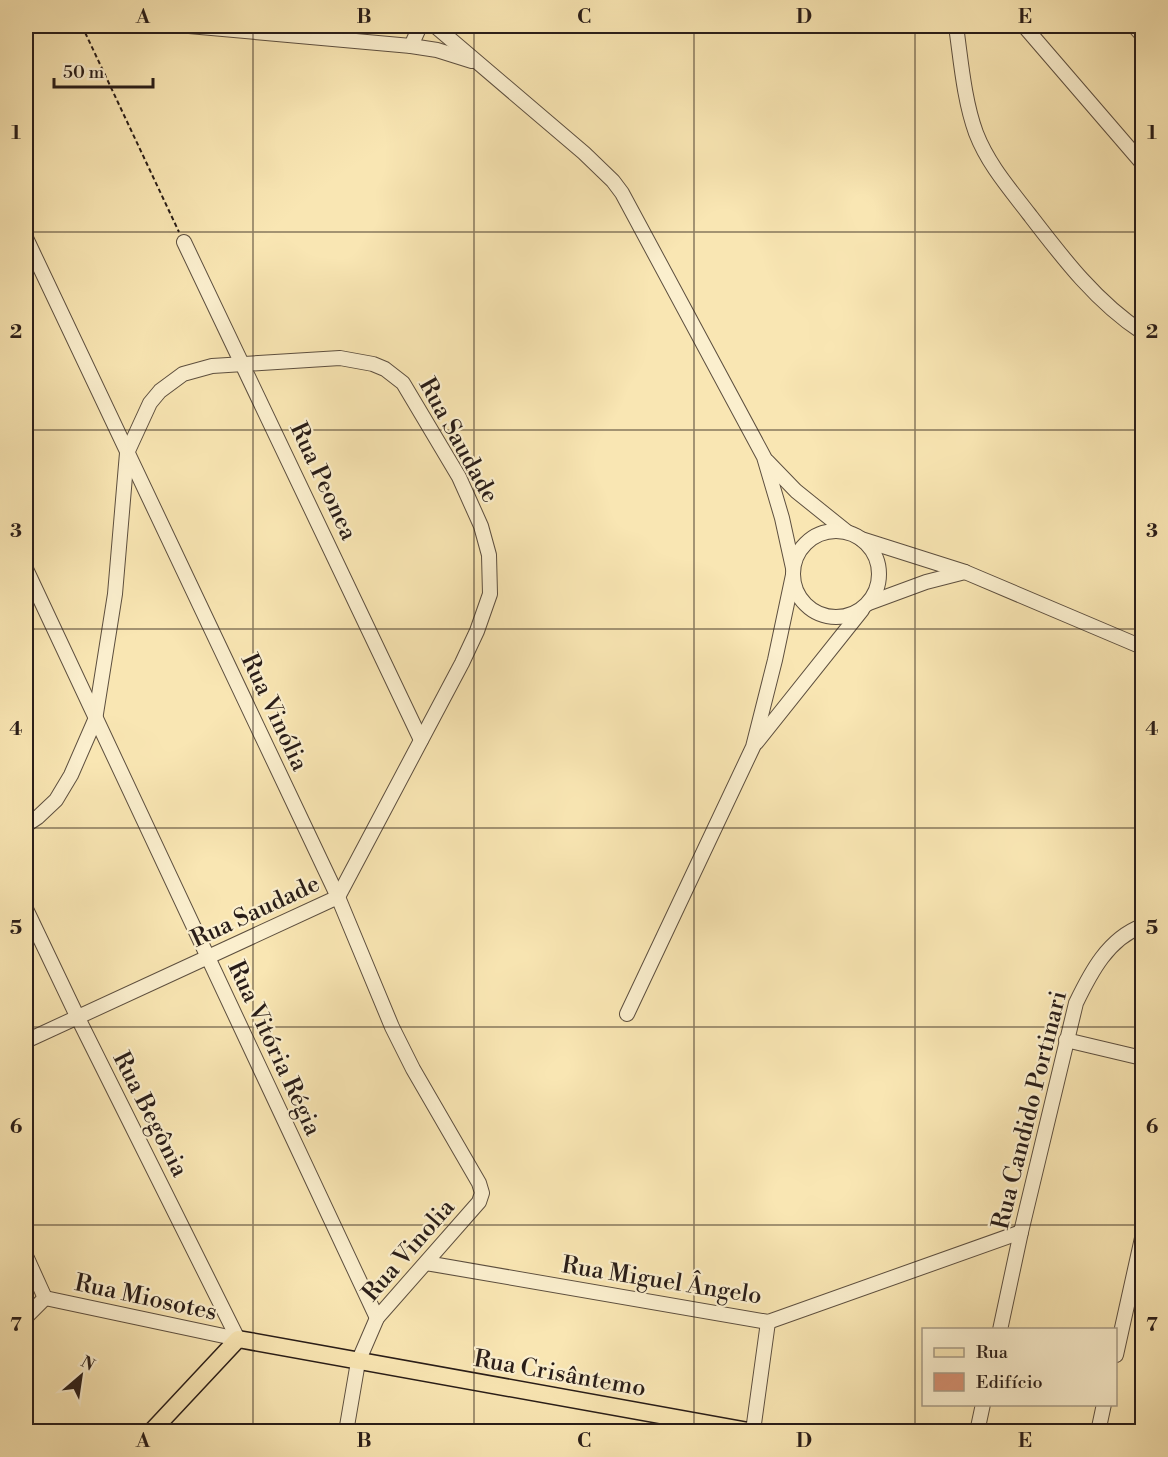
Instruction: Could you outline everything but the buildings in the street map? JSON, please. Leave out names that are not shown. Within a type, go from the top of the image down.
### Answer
[{"type":"main road","name":"Rua Crisântemo","points":[[238,1340],[706,1427],[754,1431]]},
{"type":"main road","points":[[150,1431],[238,1340]]},
{"type":"street","points":[[189,26],[411,46],[437,50],[479,64]]},
{"type":"street","points":[[411,46],[420,26]]},
{"type":"street","points":[[435,26],[584,153],[622,193],[764,457],[782,518],[796,589],[802,601],[825,616],[839,618],[926,582],[965,572]]},
{"type":"street","points":[[956,26],[976,133],[998,174],[1100,299],[1124,320],[1143,332]]},
{"type":"street","points":[[1024,26],[1143,163]]},
{"type":"street","points":[[1134,26],[1143,35]]},
{"type":"street","name":"Rua Vinólia","points":[[26,238],[338,897],[392,1027],[479,1183],[482,1193],[479,1203]]},
{"type":"street","name":"Rua Peonea","points":[[184,242],[421,740]]},
{"type":"street","name":"Rua Saudade","points":[[26,825],[38,818],[56,800],[71,775],[95,720],[115,594],[127,453],[150,403],[171,380],[205,367],[226,364],[244,365],[309,358],[340,358],[367,362],[385,369],[403,383],[435,434],[471,501],[489,555],[490,594],[477,631],[462,663],[338,897],[26,1041]]},
{"type":"street","points":[[764,457],[796,491],[847,532],[861,539],[965,572],[1143,646]]},
{"type":"street","points":[[627,1014],[753,747],[775,660],[797,557],[803,546],[812,538],[823,533],[847,532]]},
{"type":"street","points":[[753,747],[867,605],[879,585],[880,574],[875,555],[861,539]]},
{"type":"street","name":"Rua Vitória Régia","points":[[26,569],[378,1318]]},
{"type":"street","name":"Rua Begônia","points":[[26,909],[238,1340]]},
{"type":"street","name":"Rua Candido Portinari","points":[[1000,1328],[1076,1003],[1089,975],[1112,945],[1132,930],[1143,926]]},
{"type":"street","points":[[1066,1040],[1143,1058]]},
{"type":"street","name":"Rua Vinolia","points":[[346,1431],[358,1362],[378,1318],[479,1203]]},
{"type":"street","name":"Rua Miguel Ângelo","points":[[426,1263],[768,1322],[1021,1232]]},
{"type":"street","points":[[1117,1351],[1143,1238]]},
{"type":"street","points":[[26,1256],[45,1298],[26,1317]]},
{"type":"street","name":"Rua Miosotes","points":[[45,1298],[238,1340]]},
{"type":"street","points":[[754,1431],[768,1322]]},
{"type":"street","points":[[977,1431],[983,1406]]},
{"type":"street","points":[[1098,1431],[1104,1406]]},
{"type":"street","points":[[26,1428],[29,1431]]},
{"type":"path","points":[[82,26],[184,242]]}]
